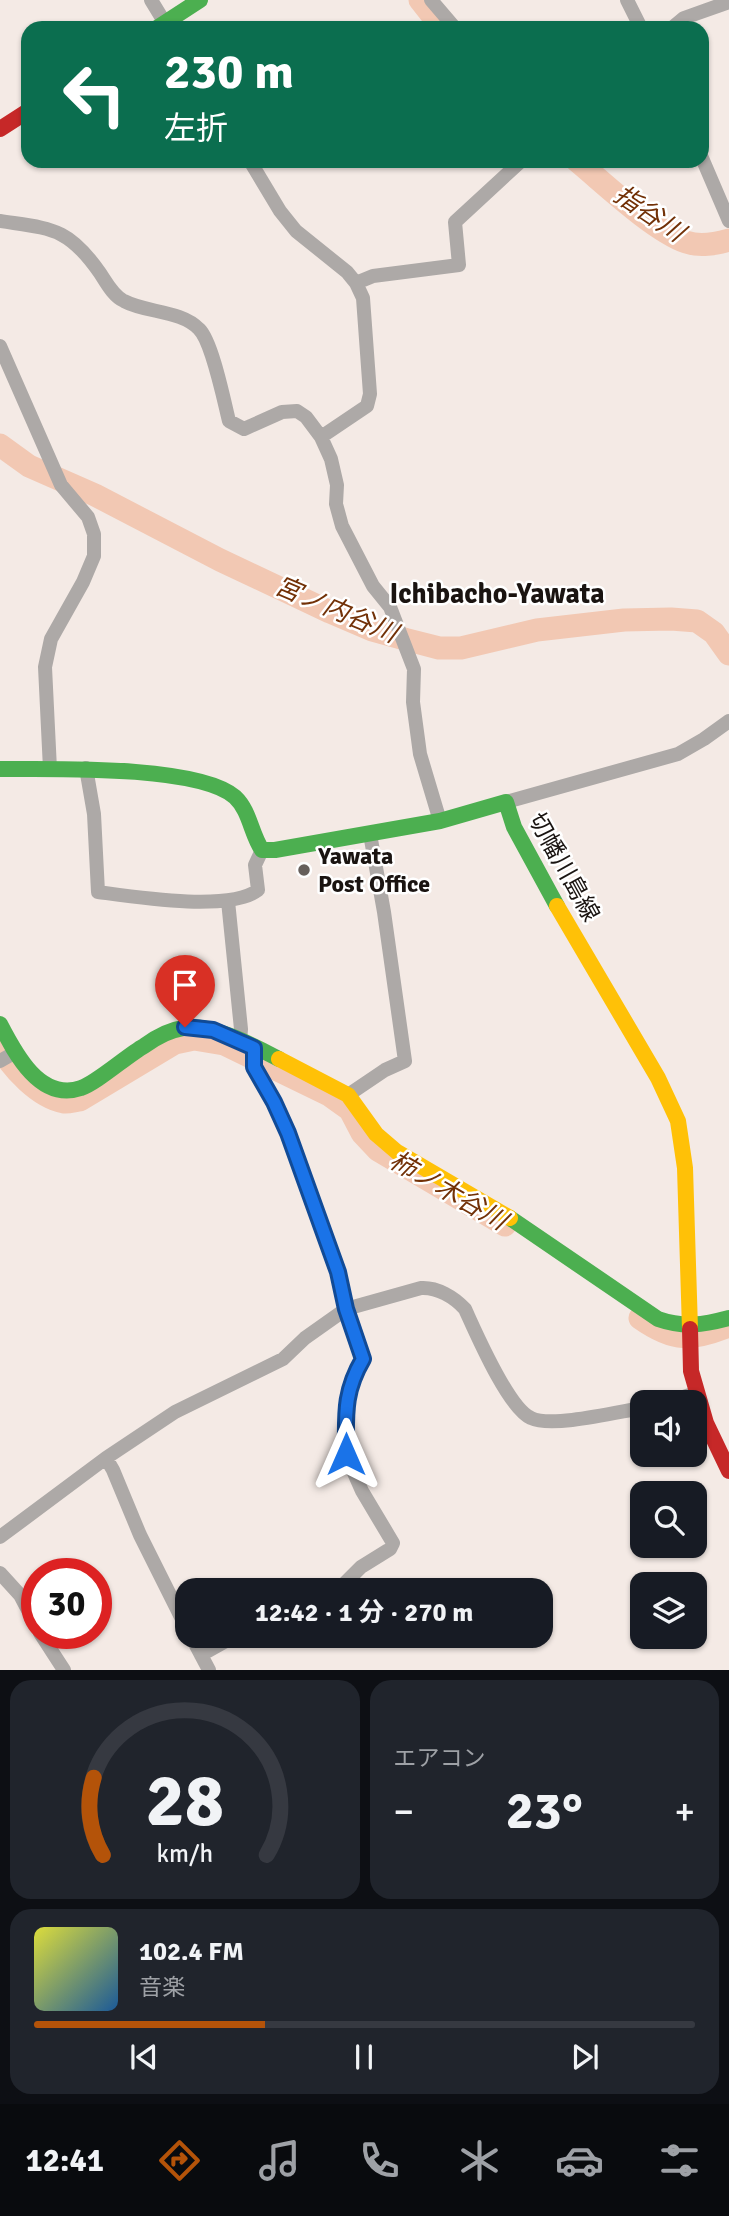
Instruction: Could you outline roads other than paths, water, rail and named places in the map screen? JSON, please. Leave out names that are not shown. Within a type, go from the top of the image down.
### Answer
[{"type":"main road","points":[[170,21],[200,0]]},
{"type":"main road","points":[[0,129],[21,116]]},
{"type":"main road","points":[[0,769],[86,768],[153,773],[218,787],[238,800],[246,814],[254,841],[262,850]]},
{"type":"main road","name":"切幡川島線","points":[[262,850],[440,821],[506,802],[514,827],[533,865],[658,1078],[675,1114],[685,1160],[689,1334],[695,1390]]},
{"type":"main road","points":[[0,1024],[7,1057],[52,1088],[69,1093],[83,1088],[168,1032],[185,1027],[213,1030],[250,1051],[348,1095],[360,1109],[373,1132],[390,1147],[457,1184],[542,1238],[658,1319],[689,1334],[729,1318]]},
{"type":"main road","name":"切幡川島線","points":[[707,1425],[729,1471]]},
{"type":"street","points":[[151,0],[161,21]]},
{"type":"street","points":[[431,0],[449,21]]},
{"type":"street","points":[[627,0],[637,21]]},
{"type":"street","points":[[680,21],[729,2]]},
{"type":"street","points":[[254,168],[296,231],[347,272],[363,298],[370,394],[367,406],[321,437]]},
{"type":"street","points":[[356,284],[373,276],[458,265],[455,222],[513,168]]},
{"type":"street","points":[[706,168],[729,221]]},
{"type":"street","points":[[0,221],[63,234],[83,248],[120,300],[135,307],[183,319],[200,330],[209,350],[229,421],[244,429],[282,412],[297,411],[306,417],[321,437],[331,459],[337,485],[336,505],[342,526],[373,586],[390,607],[414,669],[412,702],[420,754],[440,821]]},
{"type":"street","points":[[0,346],[61,485],[88,517],[94,534],[94,556],[83,582],[51,639],[47,652],[45,667],[50,769]]},
{"type":"street","points":[[506,802],[678,754],[729,721]]},
{"type":"street","points":[[86,768],[93,814],[98,892],[167,900],[228,901],[248,898],[258,890],[255,865],[262,850]]},
{"type":"street","points":[[348,1095],[385,1070],[405,1061],[370,834]]},
{"type":"street","points":[[228,901],[241,1029],[254,1067],[288,1133],[338,1272],[346,1309],[363,1359],[352,1378],[346,1401],[346,1454],[362,1491],[393,1543],[390,1549],[361,1567],[350,1578]]},
{"type":"street","points":[[0,1537],[106,1458],[175,1412],[283,1359],[321,1326],[346,1309],[421,1288],[430,1287],[458,1301],[465,1309],[498,1379],[527,1417],[534,1420],[562,1421],[630,1410]]},
{"type":"street","points":[[106,1458],[175,1605]]},
{"type":"street","points":[[0,1573],[21,1597]]},
{"type":"street","points":[[197,1648],[209,1670]]},
{"type":"street","points":[[201,1655],[214,1648]]},
{"type":"street","points":[[50,1649],[64,1670]]},
{"type":"waterway","name":"指谷川","points":[[420,0],[436,21]]},
{"type":"waterway","name":"指谷川","points":[[585,168],[630,206],[673,236],[697,244],[729,240]]},
{"type":"waterway","name":"宮ノ内谷川","points":[[0,445],[29,466],[95,495],[220,560],[372,630],[439,648],[461,648],[537,630],[624,620],[671,619],[697,621],[714,633],[729,654]]},
{"type":"waterway","name":"柿ノ木谷川","points":[[0,1048],[19,1073],[36,1088],[54,1099],[66,1102],[80,1100],[175,1043],[194,1039],[224,1044],[329,1095],[350,1110],[362,1133],[378,1150],[505,1225]]},
{"type":"waterway","name":"柿ノ木谷川","points":[[640,1318],[663,1331],[683,1337],[729,1326]]},
{"type":"place","name":"Yawata Post Office","points":[[304,870]]},
{"type":"district","name":"Ichibacho-Yawata","points":[[497,594]]}]
